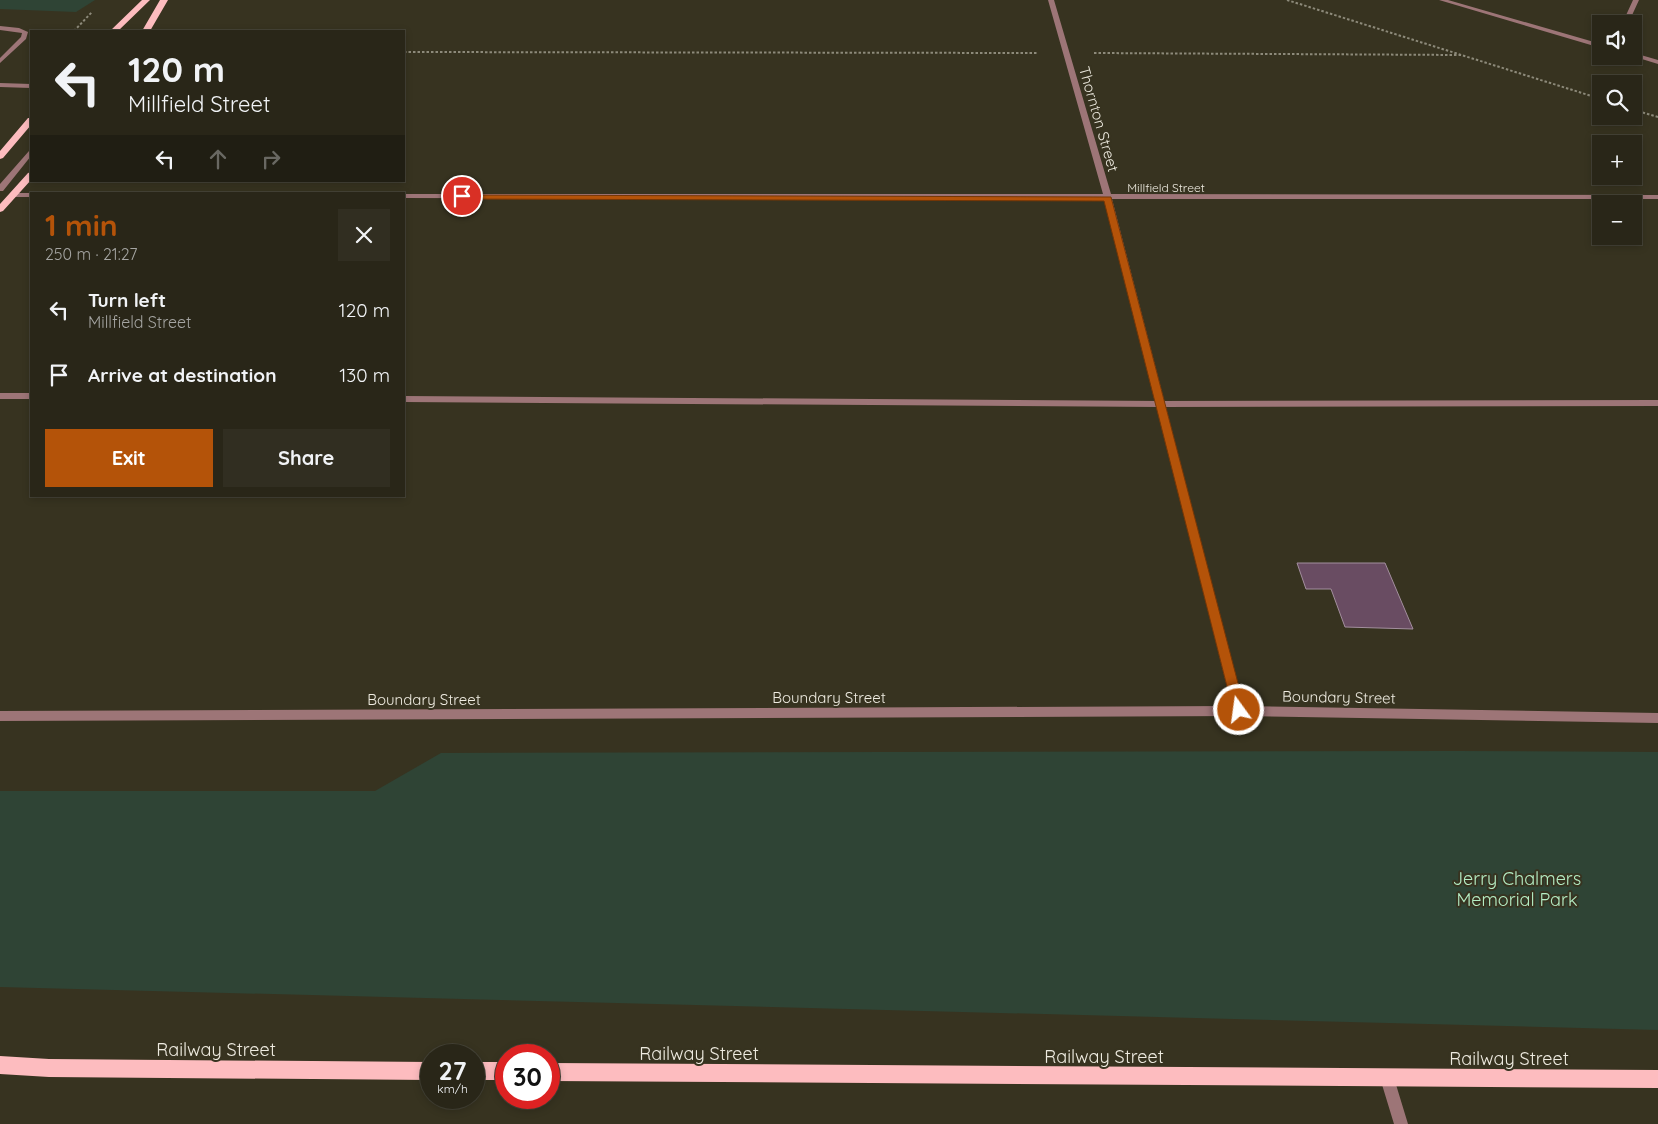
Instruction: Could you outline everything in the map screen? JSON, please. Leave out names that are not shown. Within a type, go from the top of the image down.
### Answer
[{"type":"main road","points":[[115,30],[146,0]]},
{"type":"main road","points":[[147,30],[164,0]]},
{"type":"main road","points":[[0,156],[30,121]]},
{"type":"main road","points":[[0,209],[30,176]]},
{"type":"main road","name":"Railway Street","points":[[0,1065],[49,1068],[420,1071]]},
{"type":"main road","name":"Railway Street","points":[[560,1072],[1658,1080]]},
{"type":"street","name":"Thornton Street","points":[[1051,0],[1108,198],[1239,710]]},
{"type":"street","points":[[1442,0],[1592,43]]},
{"type":"street","points":[[1629,15],[1636,0]]},
{"type":"street","points":[[0,28],[25,32],[24,38],[0,61]]},
{"type":"street","points":[[1642,57],[1658,62]]},
{"type":"street","points":[[0,85],[30,86]]},
{"type":"street","points":[[0,189],[30,153]]},
{"type":"street","points":[[14,195],[30,195]]},
{"type":"street","name":"Millfield Street","points":[[405,196],[1658,197]]},
{"type":"street","points":[[0,396],[30,396]]},
{"type":"street","points":[[405,399],[1160,404],[1658,403]]},
{"type":"street","name":"Boundary Street","points":[[0,716],[1239,710],[1658,718]]},
{"type":"street","points":[[1387,1078],[1401,1124]]},
{"type":"path","points":[[1287,0],[1592,97]]},
{"type":"path","points":[[75,30],[95,9]]},
{"type":"path","points":[[405,52],[1461,55]]},
{"type":"path","points":[[1642,112],[1658,117]]},
{"type":"green space","points":[[0,0],[95,0],[76,12],[0,9]]},
{"type":"green space","name":"Jerry Chalmers Memorial Park","points":[[1658,752],[1658,1030],[0,987],[0,791],[375,791],[441,753]]},
{"type":"building","points":[[1297,563],[1385,563],[1413,629],[1345,627],[1331,589],[1306,589]]},
{"type":"route","points":[[462,196],[1108,198],[1239,710]]}]
